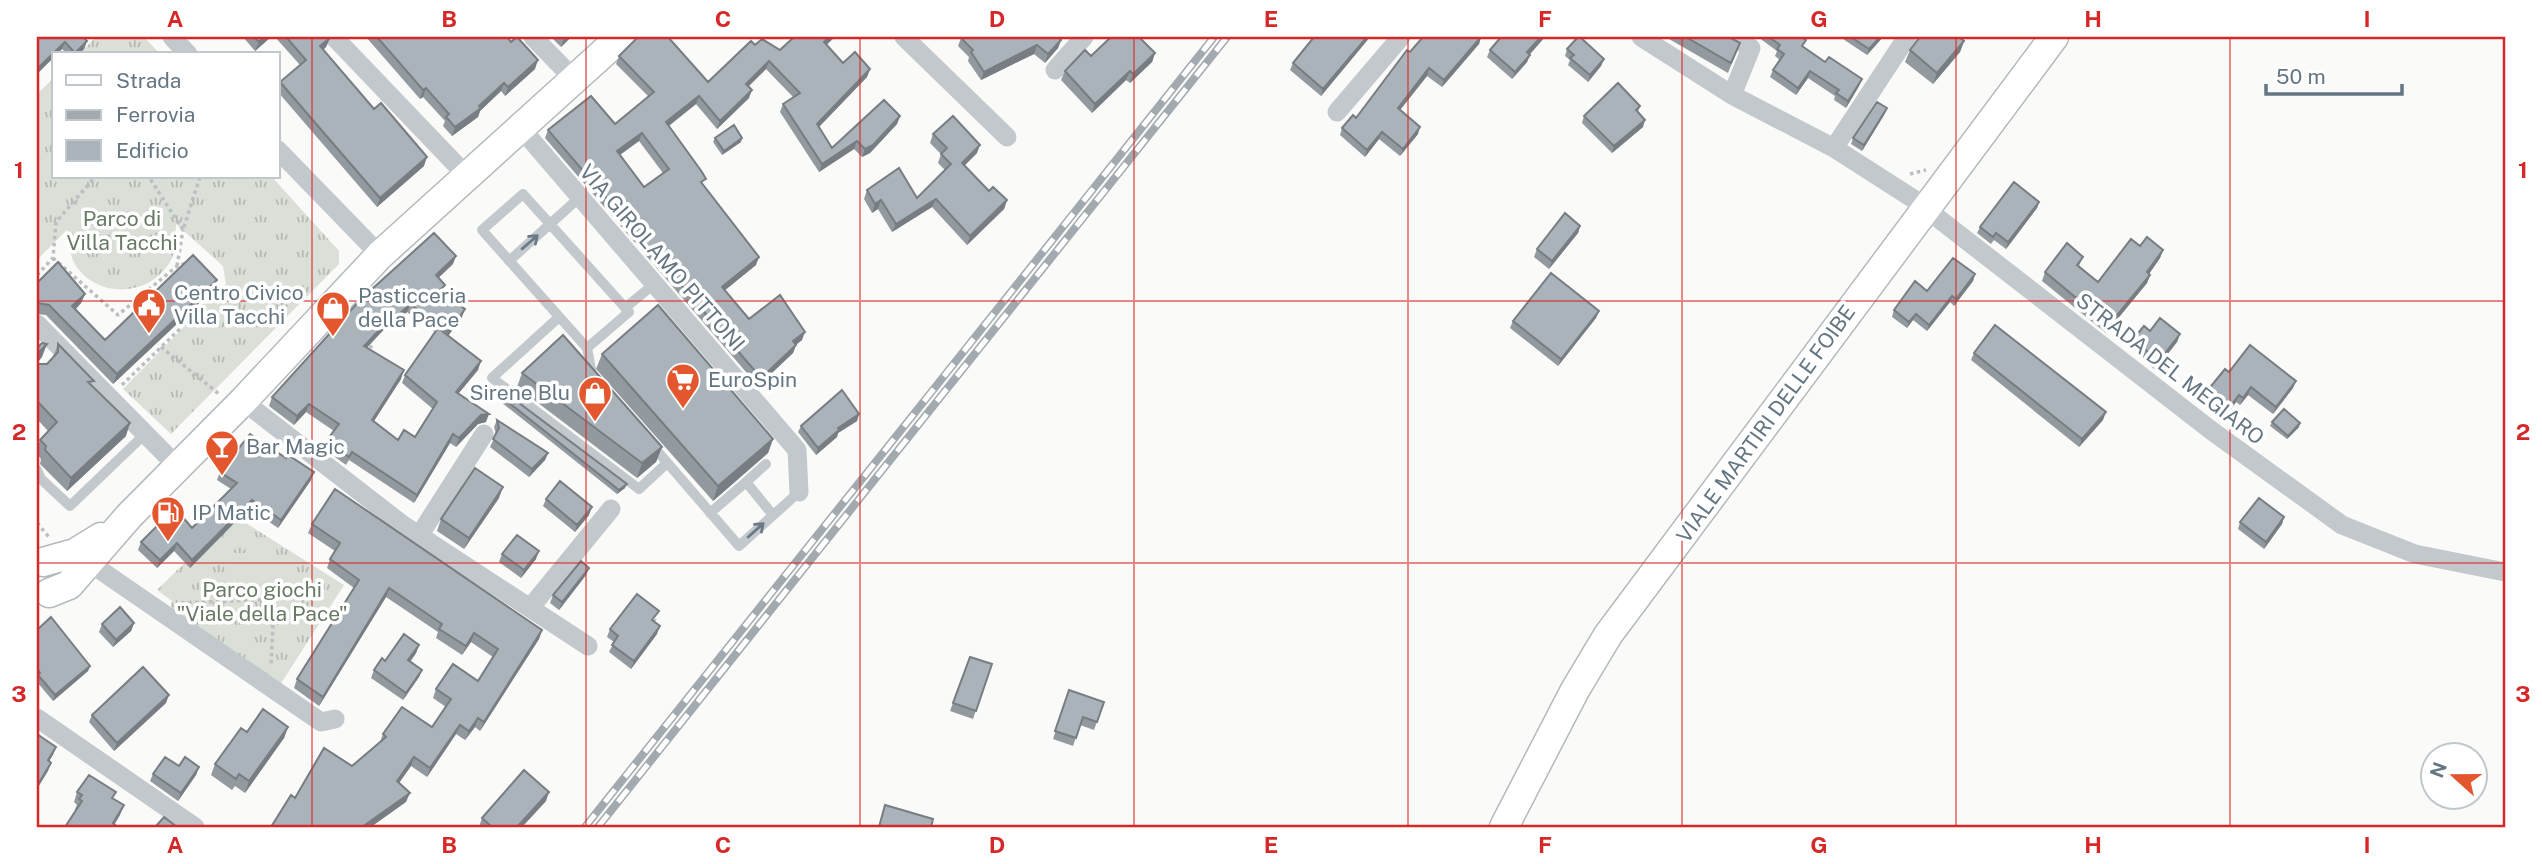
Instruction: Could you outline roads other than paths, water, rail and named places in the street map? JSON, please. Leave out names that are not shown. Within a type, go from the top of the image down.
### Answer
[{"type":"street","points":[[172,37],[186,52]]},
{"type":"street","points":[[334,37],[467,176]]},
{"type":"street","points":[[533,37],[574,79]]},
{"type":"street","points":[[43,601],[69,585],[124,521],[178,467],[233,399],[380,255],[621,37]]},
{"type":"street","points":[[904,37],[1007,137]]},
{"type":"street","points":[[1055,70],[1084,37]]},
{"type":"street","points":[[1337,112],[1401,37]]},
{"type":"street","points":[[1731,95],[1751,48],[1734,37]]},
{"type":"street","points":[[1834,148],[1907,37]]},
{"type":"street","name":"VIALE MARTIRI DELLE FOIBE","points":[[1504,827],[1575,690],[1608,635],[2054,37]]},
{"type":"street","name":"STRADA DEL MEGIARO","points":[[1647,39],[1731,95],[1834,148],[1925,208],[2212,431],[2342,525],[2416,554],[2505,572]]},
{"type":"street","name":"VIA GIROLAMO PITTONI","points":[[520,127],[797,450],[799,492]]},
{"type":"street","points":[[280,152],[380,255]]},
{"type":"street","points":[[37,324],[178,467]]},
{"type":"street","points":[[233,399],[419,536],[587,646]]},
{"type":"street","points":[[419,536],[484,434]]},
{"type":"street","points":[[530,608],[611,509]]},
{"type":"street","points":[[43,601],[51,582],[40,559],[75,553],[124,521]]},
{"type":"street","points":[[90,563],[321,722],[335,719]]},
{"type":"street","points":[[37,718],[188,826]]},
{"type":"lane","points":[[587,348],[629,312],[523,194],[482,230],[587,348],[590,372],[601,385]]},
{"type":"lane","points":[[509,261],[580,197]]},
{"type":"lane","points":[[625,308],[653,284]]},
{"type":"lane","points":[[559,317],[492,378],[639,489],[667,463]]},
{"type":"lane","points":[[38,477],[70,506],[145,433]]},
{"type":"lane","points":[[643,434],[739,546],[799,492]]},
{"type":"lane","points":[[710,513],[766,464]]},
{"type":"lane","points":[[746,482],[774,515]]},
{"type":"railway","points":[[585,827],[1214,37]]},
{"type":"railway","points":[[598,827],[1227,37]]},
{"type":"place","name":"Centro Civico Villa Tacchi","points":[[149,335]]},
{"type":"place","name":"Pasticceria della Pace","points":[[333,338]]},
{"type":"place","name":"EuroSpin","points":[[683,410]]},
{"type":"place","name":"Sirene Blu","points":[[595,423]]},
{"type":"place","name":"Bar Magic","points":[[222,477]]},
{"type":"place","name":"IP Matic","points":[[168,543]]},
{"type":"park label","name":"Parco di Villa Tacchi","points":[[122,231]]},
{"type":"park label","name":"Parco giochi \"Viale della Pace\"","points":[[262,602]]}]
